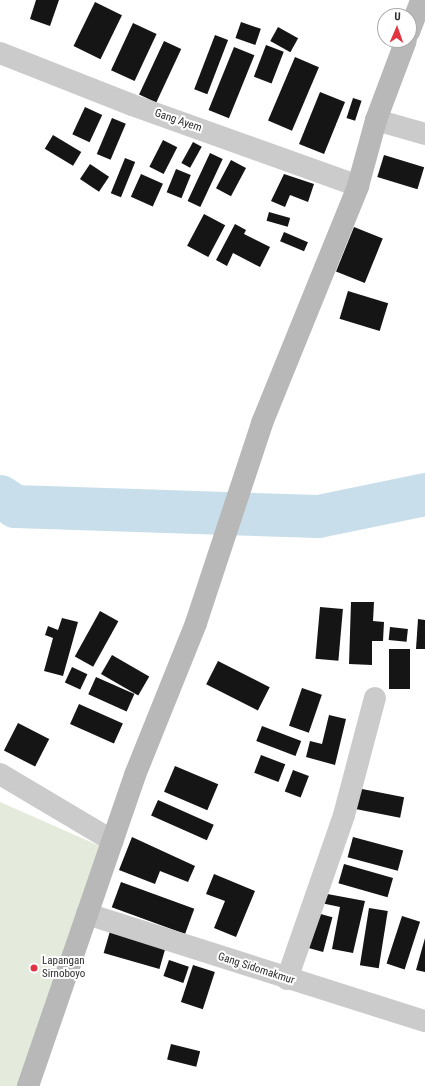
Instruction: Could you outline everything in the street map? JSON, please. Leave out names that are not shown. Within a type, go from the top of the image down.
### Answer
[{"type":"street","points":[[417,11],[421,0]]},
{"type":"street","points":[[28,1086],[113,841],[196,623],[262,423],[358,186],[376,120],[403,48]]},
{"type":"street","name":"Gang Ayem","points":[[0,53],[132,105],[358,186]]},
{"type":"street","points":[[376,120],[425,134]]},
{"type":"street","points":[[287,979],[344,815],[375,698]]},
{"type":"street","points":[[0,774],[113,841]]},
{"type":"street","name":"Gang Sidomakmur","points":[[87,914],[287,979],[425,1021]]},
{"type":"green space","name":"Lapangan Sirnoboyo","points":[[0,802],[109,850],[28,1086],[0,1086]]},
{"type":"building","points":[[36,0],[59,0],[50,26],[30,19]]},
{"type":"building","points":[[95,2],[122,15],[100,59],[74,46]]},
{"type":"building","points":[[241,22],[261,29],[255,45],[235,38]]},
{"type":"building","points":[[133,23],[157,34],[135,81],[111,70]]},
{"type":"building","points":[[278,27],[298,38],[290,52],[270,41]]},
{"type":"building","points":[[215,35],[228,40],[207,94],[194,89]]},
{"type":"building","points":[[164,41],[181,49],[156,103],[139,94]]},
{"type":"building","points":[[266,45],[284,52],[272,84],[254,77]]},
{"type":"building","points":[[234,47],[254,55],[229,118],[209,110]]},
{"type":"building","points":[[295,57],[319,67],[292,131],[268,121]]},
{"type":"building","points":[[320,92],[345,102],[324,154],[299,144]]},
{"type":"building","points":[[353,98],[362,101],[355,121],[347,118]]},
{"type":"building","points":[[85,107],[102,115],[90,142],[72,134]]},
{"type":"building","points":[[112,118],[126,124],[111,160],[97,154]]},
{"type":"building","points":[[53,135],[81,152],[73,166],[45,149]]},
{"type":"building","points":[[163,140],[177,147],[164,174],[149,167]]},
{"type":"building","points":[[193,142],[202,147],[190,168],[181,163]]},
{"type":"building","points":[[210,153],[223,159],[200,207],[188,201]]},
{"type":"building","points":[[384,155],[424,167],[417,189],[377,177]]},
{"type":"building","points":[[125,158],[135,162],[121,197],[111,193]]},
{"type":"building","points":[[231,160],[246,168],[231,196],[216,188]]},
{"type":"building","points":[[90,164],[109,177],[99,192],[80,179]]},
{"type":"building","points":[[176,169],[191,175],[181,198],[167,192]]},
{"type":"building","points":[[141,174],[163,184],[153,207],[131,197]]},
{"type":"building","points":[[284,174],[314,184],[308,202],[290,195],[285,207],[271,201]]},
{"type":"building","points":[[269,212],[290,218],[288,227],[267,221]]},
{"type":"building","points":[[204,214],[225,225],[208,257],[187,246]]},
{"type":"building","points":[[235,224],[246,230],[244,234],[270,247],[260,267],[233,253],[227,266],[216,260]]},
{"type":"building","points":[[354,227],[383,239],[365,283],[336,272]]},
{"type":"building","points":[[284,232],[308,242],[304,251],[280,241]]},
{"type":"building","points":[[348,291],[388,303],[380,331],[340,319]]},
{"type":"building","points":[[351,602],[374,602],[373,621],[384,622],[383,641],[372,641],[372,665],[349,664]]},
{"type":"building","points":[[320,607],[343,609],[338,661],[315,659]]},
{"type":"building","points":[[100,611],[118,621],[93,667],[75,656]]},
{"type":"building","points":[[62,618],[78,622],[63,676],[44,671],[53,638],[45,635],[48,626],[58,630]]},
{"type":"building","points":[[418,619],[425,620],[425,649],[416,649]]},
{"type":"building","points":[[390,627],[408,629],[407,642],[389,640]]},
{"type":"building","points":[[389,649],[410,649],[410,689],[389,689]]},
{"type":"building","points":[[112,655],[149,676],[138,696],[101,674]]},
{"type":"building","points":[[218,661],[270,687],[258,710],[206,684]]},
{"type":"building","points":[[72,667],[87,674],[80,690],[65,682]]},
{"type":"building","points":[[96,677],[134,694],[127,711],[88,694]]},
{"type":"building","points":[[302,688],[322,695],[309,733],[289,726]]},
{"type":"building","points":[[79,704],[123,724],[114,744],[70,724]]},
{"type":"building","points":[[329,715],[346,719],[335,765],[306,757],[310,741],[322,744]]},
{"type":"building","points":[[18,723],[49,739],[35,767],[4,751]]},
{"type":"building","points":[[262,726],[301,741],[295,756],[256,741]]},
{"type":"building","points":[[261,755],[285,764],[278,782],[254,773]]},
{"type":"building","points":[[175,766],[218,784],[207,810],[164,792]]},
{"type":"building","points":[[293,770],[309,776],[301,798],[285,791]]},
{"type":"building","points":[[357,788],[404,797],[400,818],[353,809]]},
{"type":"building","points":[[158,800],[214,825],[207,840],[151,816]]},
{"type":"building","points":[[132,837],[195,866],[188,882],[160,871],[155,884],[119,870]]},
{"type":"building","points":[[353,837],[403,850],[398,871],[348,857]]},
{"type":"building","points":[[344,864],[393,878],[388,897],[338,883]]},
{"type":"building","points":[[214,874],[255,891],[236,937],[214,928],[225,901],[206,894]]},
{"type":"building","points":[[121,882],[194,909],[185,934],[112,907]]},
{"type":"building","points":[[322,893],[365,901],[353,953],[332,949],[340,907],[321,903]]},
{"type":"building","points":[[369,908],[388,911],[379,968],[360,965]]},
{"type":"building","points":[[317,913],[332,917],[323,952],[308,948]]},
{"type":"building","points":[[402,916],[420,922],[405,969],[387,964]]},
{"type":"building","points":[[110,931],[166,947],[159,969],[104,953]]},
{"type":"building","points":[[425,938],[425,972],[416,970]]},
{"type":"building","points":[[169,960],[189,967],[183,983],[163,976]]},
{"type":"building","points":[[193,965],[215,972],[203,1009],[181,1002]]},
{"type":"building","points":[[171,1044],[200,1051],[196,1067],[167,1060]]},
{"type":"waterway","points":[[0,496],[15,506],[318,516],[425,494]]},
{"type":"place","name":"Lapangan Sirnoboyo","points":[[34,968]]}]
